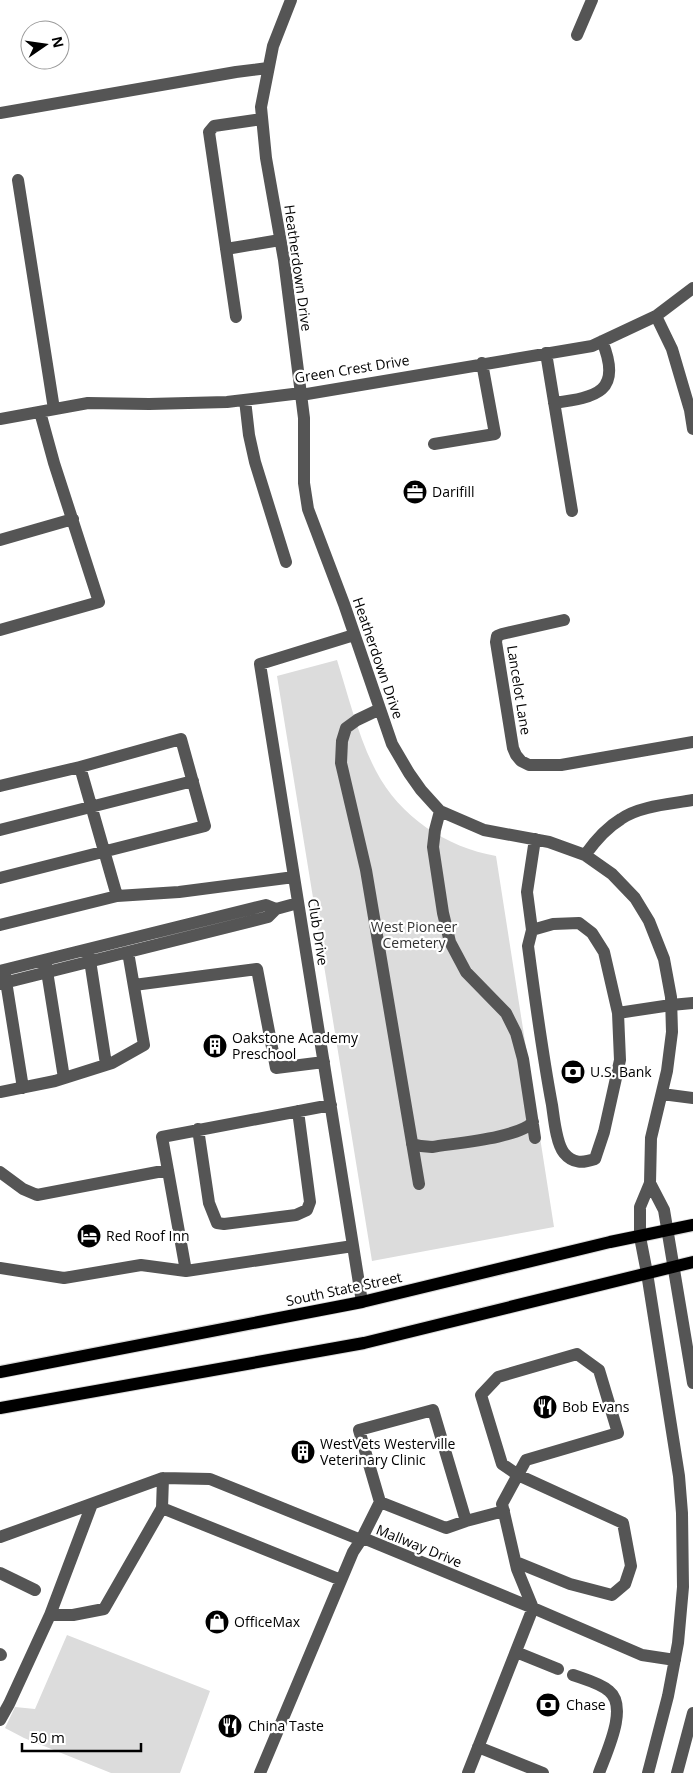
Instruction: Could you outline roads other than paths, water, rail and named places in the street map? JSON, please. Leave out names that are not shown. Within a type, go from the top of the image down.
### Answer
[{"type":"main road","name":"South State Street","points":[[0,1372],[362,1302],[610,1242],[693,1225]]},
{"type":"main road","points":[[0,1408],[364,1343],[693,1262]]},
{"type":"street","name":"Heatherdown Drive","points":[[291,0],[273,46],[261,107],[266,158],[280,240],[304,418],[304,483],[308,509],[392,744],[421,790],[440,810],[484,830],[549,842],[585,855],[612,874],[635,898],[649,922],[664,959],[671,1005],[672,1032],[668,1071],[651,1138],[650,1183],[640,1207],[640,1237],[648,1273],[680,1476],[683,1587],[675,1660],[662,1724],[648,1773]]},
{"type":"street","points":[[577,35],[592,0]]},
{"type":"street","points":[[0,113],[268,68]]},
{"type":"street","points":[[236,317],[209,132],[214,126],[262,119]]},
{"type":"street","points":[[18,180],[54,409]]},
{"type":"street","points":[[226,249],[280,240]]},
{"type":"street","name":"Green Crest Drive","points":[[0,419],[88,403],[149,404],[245,400],[301,393],[592,346],[656,316],[693,288]]},
{"type":"street","points":[[656,316],[672,349],[690,410],[693,429]]},
{"type":"street","points":[[554,403],[579,400],[592,396],[606,385],[610,366],[602,341]]},
{"type":"street","points":[[546,353],[572,511]]},
{"type":"street","points":[[434,444],[495,434],[482,363]]},
{"type":"street","points":[[245,400],[255,462],[286,562]]},
{"type":"street","points":[[0,630],[99,602],[54,463],[40,412]]},
{"type":"street","points":[[0,540],[73,519]]},
{"type":"street","name":"Lancelot Lane","points":[[564,620],[497,636],[496,642],[513,748],[521,762],[561,765],[693,742]]},
{"type":"street","name":"Club Drive","points":[[354,635],[260,664],[362,1302]]},
{"type":"street","points":[[380,709],[357,720],[346,728],[342,741],[341,763],[366,870],[419,1184]]},
{"type":"street","points":[[0,786],[181,739],[205,826],[0,878]]},
{"type":"street","points":[[80,766],[117,896]]},
{"type":"street","points":[[0,830],[193,781]]},
{"type":"street","points":[[585,855],[599,837],[622,818],[648,808],[693,800]]},
{"type":"street","points":[[440,810],[433,847],[443,914],[450,942],[466,972],[506,1013],[516,1033],[523,1059],[535,1138]]},
{"type":"street","points":[[532,930],[553,924],[579,923],[592,933],[604,952],[618,1013],[620,1060],[604,1132],[595,1159],[582,1163],[574,1161],[564,1153],[557,1133],[542,1054],[528,946],[532,930],[527,892],[536,839]]},
{"type":"street","points":[[0,925],[117,896],[179,892],[294,877]]},
{"type":"street","points":[[89,955],[128,952],[268,917],[276,909],[298,903]]},
{"type":"street","points":[[3,984],[46,966],[266,905],[276,909]]},
{"type":"street","points":[[0,1092],[64,1078],[106,1064],[144,1045],[128,952]]},
{"type":"street","points":[[89,955],[106,1064]]},
{"type":"street","points":[[23,1088],[2,970],[46,966]]},
{"type":"street","points":[[46,966],[64,1078]]},
{"type":"street","points":[[134,986],[257,969],[276,1068],[324,1062]]},
{"type":"street","points":[[618,1013],[693,1003]]},
{"type":"street","points":[[662,1094],[693,1098]]},
{"type":"street","points":[[186,1271],[162,1137],[331,1105]]},
{"type":"street","points":[[198,1129],[209,1203],[217,1223],[224,1224],[296,1215],[307,1210],[310,1202],[298,1111]]},
{"type":"street","points":[[412,1144],[432,1147],[506,1134],[520,1130],[533,1122]]},
{"type":"street","points":[[0,1172],[23,1189],[37,1195],[168,1170]]},
{"type":"street","name":"Heatherdown Drive","points":[[650,1183],[664,1210],[693,1383]]},
{"type":"street","points":[[0,1268],[64,1278],[141,1265],[186,1271],[353,1246]]},
{"type":"street","points":[[468,1773],[533,1608],[516,1562],[502,1504],[518,1475],[526,1460],[618,1433],[599,1370],[577,1354],[498,1377],[481,1395],[502,1464],[518,1475],[623,1523],[631,1566],[625,1584],[612,1595],[570,1584],[516,1562]]},
{"type":"street","points":[[0,1537],[162,1478],[210,1479],[361,1540],[380,1502],[359,1430],[433,1410],[466,1520]]},
{"type":"street","points":[[50,1615],[73,1615],[104,1609],[162,1508],[162,1478]]},
{"type":"street","points":[[380,1502],[446,1528],[466,1520],[504,1511]]},
{"type":"street","points":[[0,1720],[50,1615],[92,1504]]},
{"type":"street","points":[[162,1508],[341,1580]]},
{"type":"street","name":"Mallway Drive","points":[[260,1773],[353,1552],[361,1540],[368,1540],[642,1655],[675,1660]]},
{"type":"street","points":[[0,1573],[35,1590]]},
{"type":"street","points":[[516,1652],[558,1669]]},
{"type":"street","points":[[572,1675],[610,1691],[617,1707],[617,1721],[599,1773]]},
{"type":"street","points":[[677,1773],[693,1712]]},
{"type":"street","points":[[478,1747],[542,1773]]},
{"type":"place","name":"Darifill","points":[[415,492]]},
{"type":"place","name":"Oakstone Academy Preschool","points":[[215,1046]]},
{"type":"place","name":"U.S. Bank","points":[[573,1072]]},
{"type":"place","name":"Red Roof Inn","points":[[89,1236]]},
{"type":"place","name":"Bob Evans","points":[[545,1407]]},
{"type":"place","name":"WestVets Westerville Veterinary Clinic","points":[[303,1452]]},
{"type":"place","name":"OfficeMax","points":[[217,1622]]},
{"type":"place","name":"Chase","points":[[548,1705]]},
{"type":"place","name":"China Taste","points":[[230,1726]]},
{"type":"park label","name":"West Pioneer Cemetery","points":[[414,936]]}]
